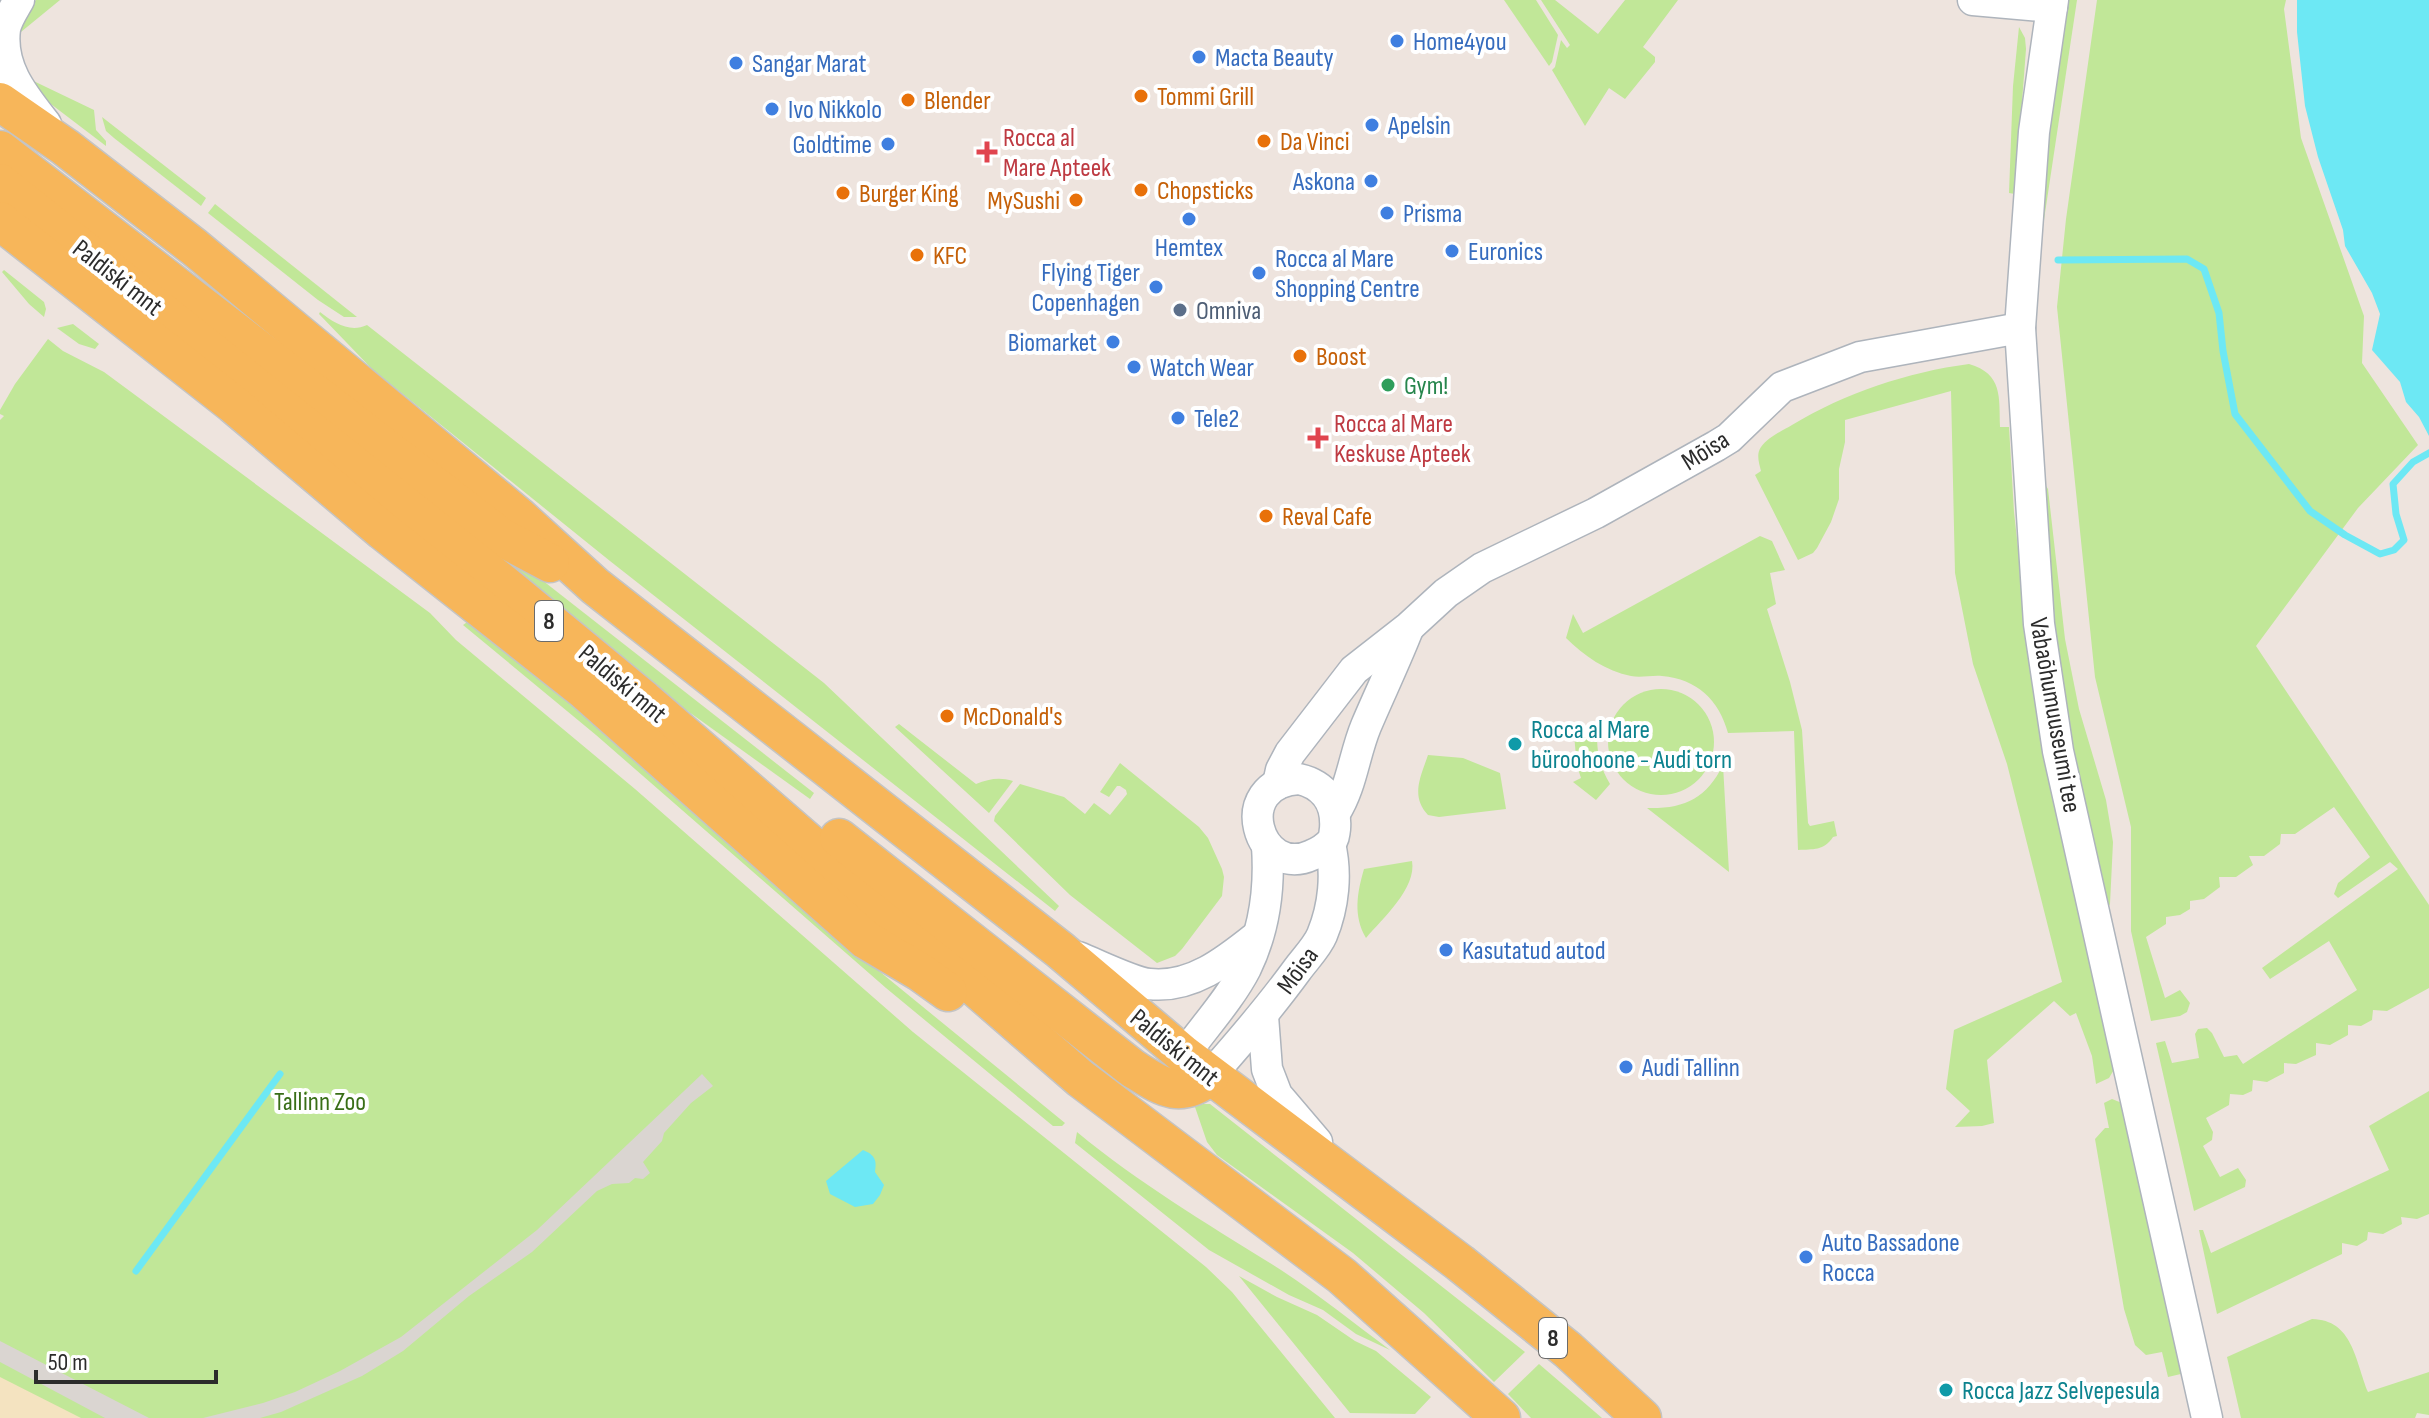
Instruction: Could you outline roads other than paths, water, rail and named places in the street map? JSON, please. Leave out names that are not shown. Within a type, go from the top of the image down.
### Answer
[{"type":"main road","name":"Paldiski mnt","points":[[0,102],[65,147],[265,305],[518,516],[595,586],[1060,950],[1190,1074],[1341,1171],[1568,1350],[1642,1418]]},
{"type":"main road","name":"Paldiski mnt","points":[[0,150],[501,537],[595,586]]},
{"type":"main road","name":"Paldiski mnt","points":[[0,183],[506,586],[644,700],[1081,1079],[1342,1276],[1501,1418]]},
{"type":"main road","name":"Paldiski mnt","points":[[0,221],[199,377],[383,531],[583,689],[866,940],[920,972],[1004,1034],[1081,1079]]},
{"type":"main road","points":[[644,700],[810,816],[1132,1068],[1157,1083],[1190,1074],[1187,1136],[1201,1170]]},
{"type":"street","points":[[0,9],[17,0]]},
{"type":"street","points":[[17,0],[5,27],[1,51],[6,69],[14,85],[65,147]]},
{"type":"street","points":[[1973,0],[2052,4]]},
{"type":"street","name":"Vabaõhumuuseumi tee","points":[[2052,4],[2034,132],[2020,328],[2039,624],[2058,751],[2207,1418]]},
{"type":"street","name":"Mõisa","points":[[1278,784],[1290,753],[1354,670],[1409,627],[1436,601],[1482,568],[1596,513],[1716,446],[1729,438],[1782,387],[1860,357],[2020,328]]},
{"type":"street","name":"Mõisa","points":[[1335,813],[1344,799],[1365,728],[1409,627]]},
{"type":"street","points":[[1288,780],[1310,782],[1328,795],[1335,813],[1334,835],[1330,844],[1306,858],[1292,859],[1278,855],[1260,836],[1257,824],[1261,800],[1278,784],[1288,780]]},
{"type":"street","name":"Mõisa","points":[[1190,1074],[1263,1016],[1321,937],[1334,879],[1330,844]]},
{"type":"street","name":"Mõisa","points":[[1190,1074],[1246,967],[1258,935],[1267,903],[1267,846]]},
{"type":"street","points":[[1060,950],[1148,984],[1169,983],[1195,978],[1225,962],[1258,935]]},
{"type":"street","points":[[1263,1016],[1267,1069],[1277,1095],[1341,1171]]},
{"type":"water","points":[[2297,0],[2429,0],[2429,436],[2406,402],[2400,382],[2372,350],[2380,314],[2372,293],[2345,246],[2343,230],[2318,157],[2305,106],[2297,32]]},
{"type":"water","points":[[863,1150],[874,1158],[875,1172],[884,1185],[873,1204],[855,1207],[830,1194],[826,1181]]},
{"type":"waterway","points":[[2058,260],[2187,259],[2204,269],[2219,313],[2235,414],[2310,511],[2380,554],[2394,550],[2404,540],[2396,514],[2393,484],[2413,462],[2429,453]]},
{"type":"waterway","points":[[136,1271],[280,1074]]},
{"type":"place","name":"Home4you","points":[[1397,41]]},
{"type":"place","name":"Macta Beauty","points":[[1199,57]]},
{"type":"place","name":"Sangar Marat","points":[[736,63]]},
{"type":"place","name":"Tommi Grill","points":[[1141,96]]},
{"type":"place","name":"Blender","points":[[908,100]]},
{"type":"place","name":"Ivo Nikkolo","points":[[772,109]]},
{"type":"place","name":"Apelsin","points":[[1372,125]]},
{"type":"place","name":"Da Vinci","points":[[1264,141]]},
{"type":"place","name":"Goldtime","points":[[888,144]]},
{"type":"place","name":"Rocca al Mare Apteek","points":[[987,152]]},
{"type":"place","name":"Askona","points":[[1371,181]]},
{"type":"place","name":"Chopsticks","points":[[1141,190]]},
{"type":"place","name":"Burger King","points":[[843,193]]},
{"type":"place","name":"MySushi","points":[[1076,200]]},
{"type":"place","name":"Prisma","points":[[1387,213]]},
{"type":"place","name":"Hemtex","points":[[1189,219]]},
{"type":"place","name":"Euronics","points":[[1452,251]]},
{"type":"place","name":"KFC","points":[[917,255]]},
{"type":"place","name":"Rocca al Mare Shopping Centre","points":[[1259,273]]},
{"type":"place","name":"Flying Tiger Copenhagen","points":[[1156,287]]},
{"type":"place","name":"Omniva","points":[[1180,310]]},
{"type":"place","name":"Biomarket","points":[[1113,342]]},
{"type":"place","name":"Boost","points":[[1300,356]]},
{"type":"place","name":"Watch Wear","points":[[1134,367]]},
{"type":"place","name":"Gym!","points":[[1388,385]]},
{"type":"place","name":"Tele2","points":[[1178,418]]},
{"type":"place","name":"Rocca al Mare Keskuse Apteek","points":[[1318,438]]},
{"type":"place","name":"Reval Cafe","points":[[1266,516]]},
{"type":"place","name":"McDonald's","points":[[947,716]]},
{"type":"place","name":"Rocca al Mare büroohoone - Audi torn","points":[[1515,744]]},
{"type":"place","name":"Kasutatud autod","points":[[1446,950]]},
{"type":"place","name":"Audi Tallinn","points":[[1626,1067]]},
{"type":"place","name":"Auto Bassadone Rocca","points":[[1806,1257]]},
{"type":"place","name":"Rocca Jazz Selvepesula","points":[[1946,1390]]},
{"type":"park label","name":"Tallinn Zoo","points":[[320,1101]]}]
